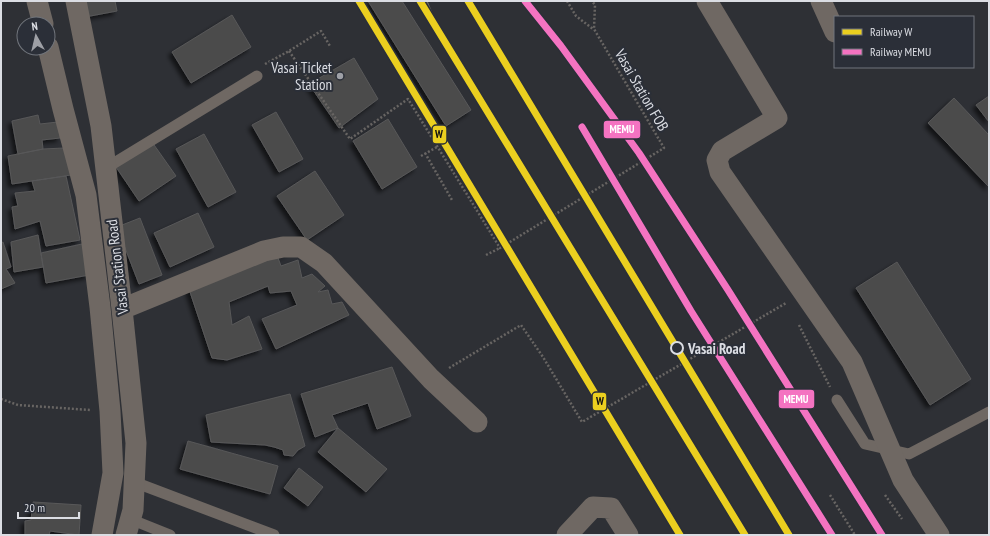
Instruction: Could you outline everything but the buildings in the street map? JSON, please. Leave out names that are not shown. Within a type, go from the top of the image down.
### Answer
[{"type":"street","points":[[37,1],[40,16]]},
{"type":"street","name":"Vasai Station Road","points":[[76,1],[101,126],[136,443],[132,510],[128,527]]},
{"type":"street","points":[[707,1],[776,118],[722,151],[717,160],[720,172],[852,362],[903,480],[939,535]]},
{"type":"street","points":[[821,1],[834,30]]},
{"type":"street","points":[[50,56],[62,109],[86,195],[100,307],[110,411],[113,473],[102,535]]},
{"type":"street","points":[[122,310],[264,251],[283,247],[301,247],[324,262],[431,379],[477,422]]},
{"type":"street","points":[[567,535],[594,507],[611,508],[628,535]]},
{"type":"lane","points":[[106,168],[257,76]]},
{"type":"lane","points":[[837,400],[865,444],[909,454],[989,412]]},
{"type":"lane","points":[[134,482],[274,535]]},
{"type":"lane","points":[[128,527],[170,535]]},
{"type":"path","points":[[567,1],[576,16],[594,29]]},
{"type":"path","points":[[592,1],[595,5],[594,29]]},
{"type":"path","name":"Vasai Station FOB","points":[[500,248],[664,148],[594,29]]},
{"type":"path","points":[[321,32],[330,46]]},
{"type":"path","points":[[289,51],[350,139],[408,99],[500,248],[486,255]]},
{"type":"path","points":[[421,156],[437,147]]},
{"type":"path","points":[[425,153],[452,200]]},
{"type":"path","points":[[431,379],[521,325],[543,357],[582,422],[787,302]]},
{"type":"path","points":[[798,323],[837,400]]},
{"type":"path","points":[[1,400],[18,405],[110,411]]},
{"type":"path","points":[[830,494],[855,535]]},
{"type":"path","points":[[885,495],[905,524]]},
{"type":"railway","points":[[426,1],[440,35]]},
{"type":"rail line","name":"W","points":[[359,1],[680,535]]},
{"type":"rail line","name":"W","points":[[420,1],[745,535]]},
{"type":"rail line","name":"W","points":[[468,1],[789,535]]},
{"type":"rail line","name":"MEMU","points":[[525,1],[561,46],[639,153],[728,290],[882,535]]},
{"type":"rail line","name":"MEMU","points":[[582,127],[691,311],[832,535]]},
{"type":"place","name":"Vasai Ticket Station","points":[[340,76]]},
{"type":"place","name":"Vasai Road","points":[[677,348]]}]
